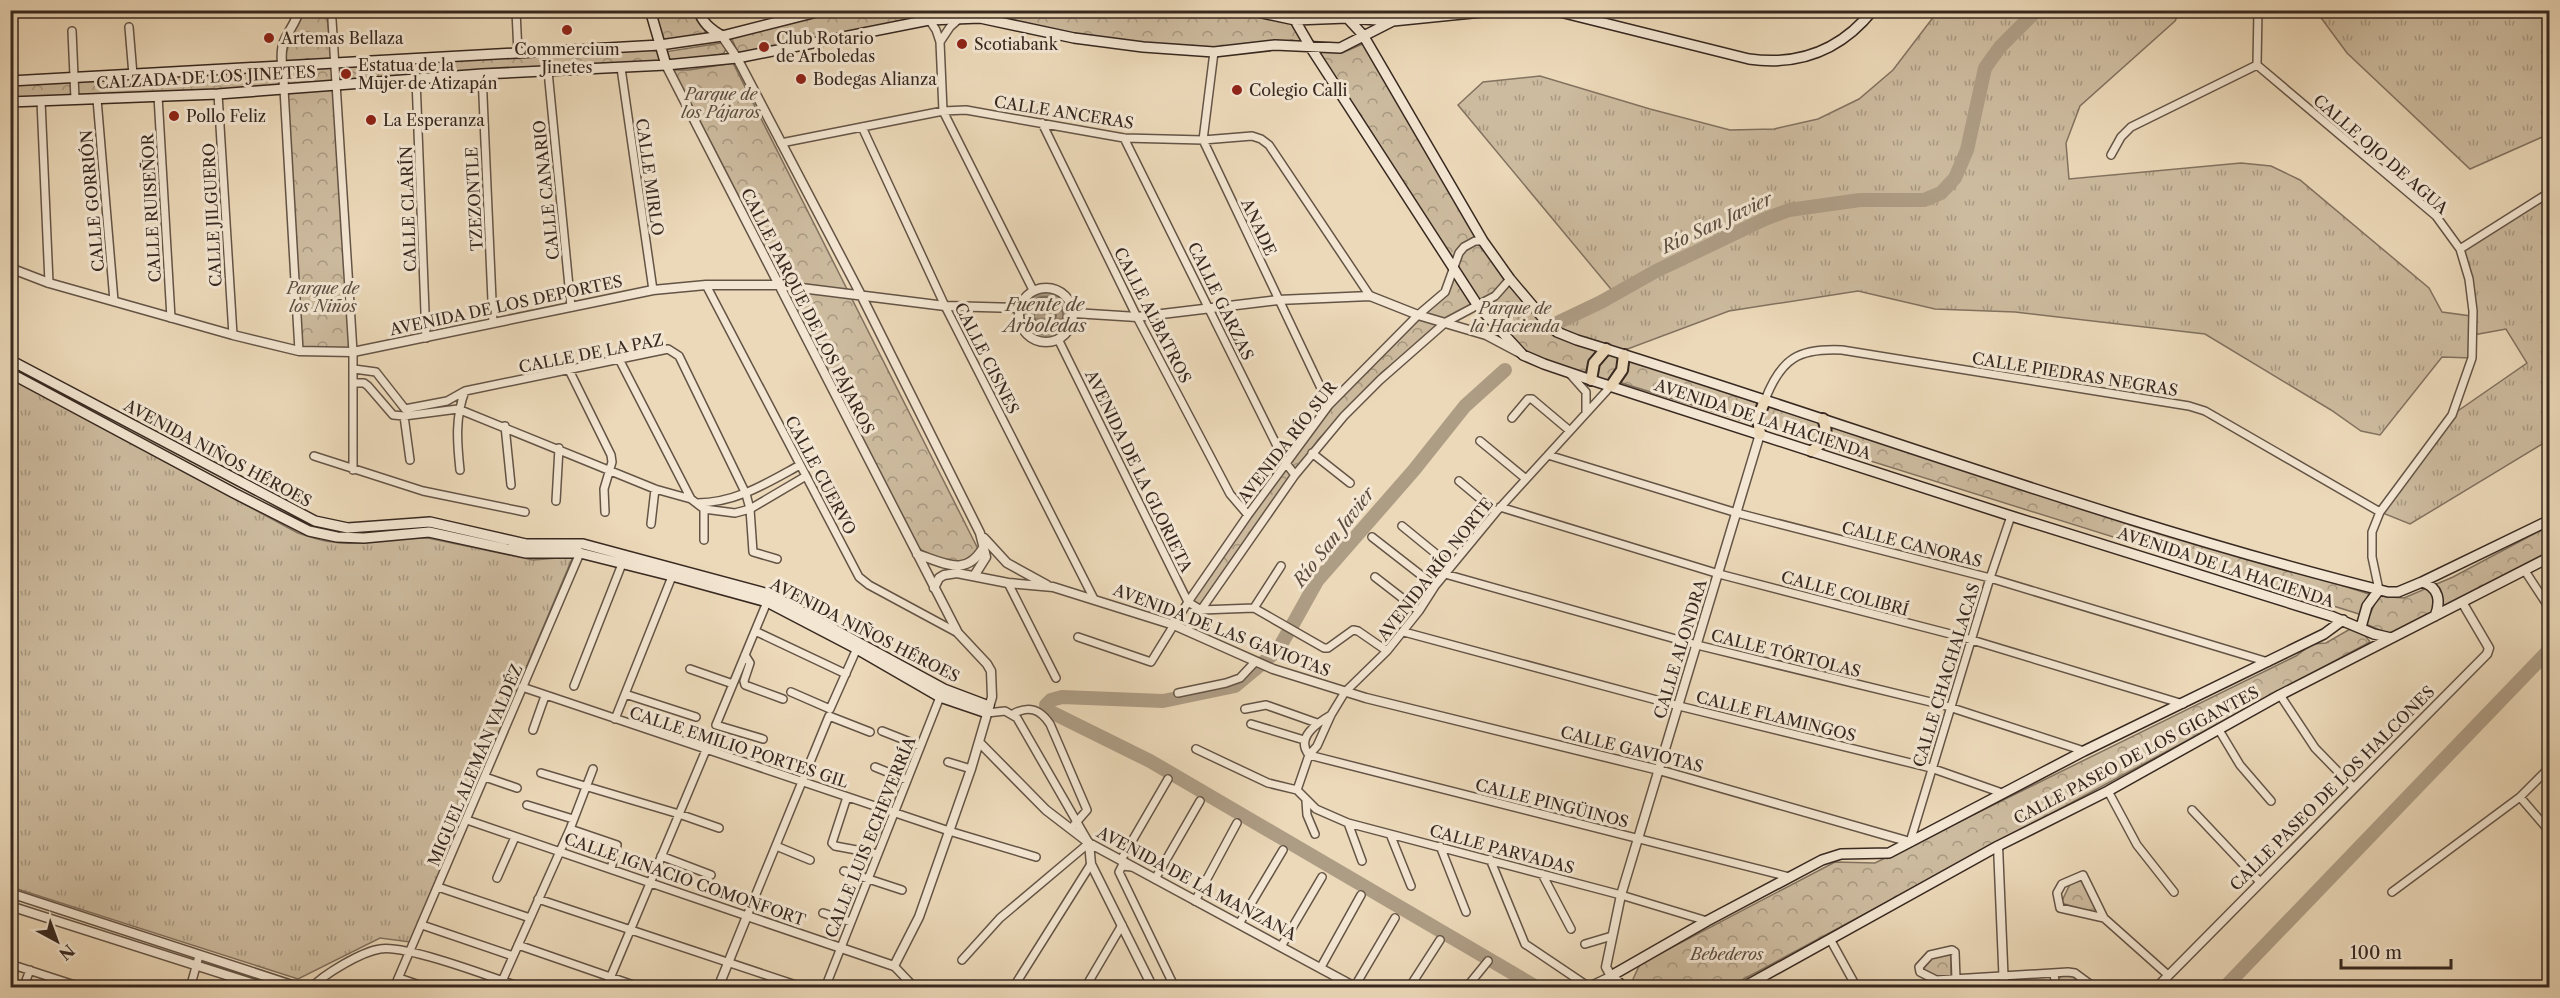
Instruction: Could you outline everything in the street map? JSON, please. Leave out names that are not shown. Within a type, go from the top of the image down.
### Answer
[{"type":"main road","name":"CALLE PARQUE DE LOS PÁJAROS","points":[[650,10],[666,65]]},
{"type":"main road","points":[[699,10],[702,21],[722,36]]},
{"type":"main road","name":"CALZADA DE LOS JINETES","points":[[10,81],[660,45],[722,36],[795,14],[825,10]]},
{"type":"main road","points":[[1248,10],[1295,20],[1344,14],[1393,21],[1502,10]]},
{"type":"main road","name":"AVENIDA DE LA HACIENDA","points":[[1289,10],[1311,48],[1478,306],[1523,355],[1591,380],[2011,516],[2331,616],[2374,634],[2391,638]]},
{"type":"main road","points":[[1538,10],[1560,12],[1767,62],[1786,62],[1819,53],[1841,42],[1860,27],[1873,10]]},
{"type":"main road","name":"CALZADA DE LOS JINETES","points":[[10,102],[218,94],[482,74],[666,65],[737,57],[928,20],[959,19],[981,14],[1074,38],[1143,47],[1214,52],[1275,45],[1340,48],[1393,21]]},
{"type":"main road","name":"AVENIDA DE LA HACIENDA","points":[[1344,14],[1363,35],[1483,241],[1510,279],[1557,332],[2000,478],[2379,590]]},
{"type":"main road","points":[[1591,380],[1592,368],[1606,349]]},
{"type":"main road","points":[[1611,386],[1622,370],[1624,355]]},
{"type":"main road","name":"AVENIDA NIÑOS HÉROES","points":[[10,360],[315,521],[348,528],[430,522],[526,544],[584,544],[767,603],[859,645],[940,697],[991,710]]},
{"type":"main road","name":"AVENIDA NIÑOS HÉROES","points":[[10,373],[309,531],[337,537],[364,538],[429,532],[526,553],[580,553],[622,564],[674,572],[769,594],[859,645],[944,689],[991,710]]},
{"type":"main road","points":[[1760,434],[1758,418],[1766,400]]},
{"type":"main road","points":[[1812,451],[1824,439],[1826,425],[1823,419]]},
{"type":"main road","points":[[2361,627],[2367,606],[2379,590],[2398,592],[2550,520]]},
{"type":"main road","name":"CALLE PASEO DE LOS GIGANTES","points":[[1742,987],[1998,846],[2108,791],[2280,695],[2550,558]]},
{"type":"main road","points":[[2422,582],[2433,587],[2438,595],[2438,609],[2435,615]]},
{"type":"main road","points":[[2331,616],[2331,629]]},
{"type":"main road","name":"CALLE PASEO DE LOS GIGANTES","points":[[1611,976],[1707,921],[1831,856],[1881,854],[1910,842],[2084,751],[2268,662],[2331,629],[2343,620]]},
{"type":"main road","points":[[1611,976],[1625,987]]},
{"type":"street","points":[[298,351],[283,44],[297,20],[299,10]]},
{"type":"street","points":[[516,10],[518,54]]},
{"type":"street","points":[[922,10],[936,30],[940,42],[943,111],[1033,290]]},
{"type":"street","points":[[2111,155],[2121,137],[2130,127],[2257,65],[2258,10]]},
{"type":"street","points":[[940,42],[950,27],[959,19]]},
{"type":"street","points":[[333,20],[335,85],[354,369],[353,470]]},
{"type":"street","points":[[129,27],[134,75]]},
{"type":"street","points":[[72,32],[75,99]]},
{"type":"street","points":[[722,36],[737,57],[861,295],[980,533],[985,562],[974,576]]},
{"type":"street","points":[[1203,140],[1214,52]]},
{"type":"street","name":"CALLE PARQUE DE LOS PÁJAROS","points":[[666,65],[777,285],[958,633],[991,671],[993,688],[991,710],[919,917],[894,966]]},
{"type":"street","name":"CALLE OJO DE AGUA","points":[[2257,65],[2436,216],[2460,249],[2469,279],[2474,311],[2472,358],[2452,415],[2380,512],[2372,532],[2372,557],[2379,590]]},
{"type":"street","name":"CALLE MIRLO","points":[[621,68],[653,290]]},
{"type":"street","name":"CALLE CANARIO","points":[[548,71],[571,307]]},
{"type":"street","name":"TZEZONTLE","points":[[482,74],[493,323]]},
{"type":"street","name":"CALLE CLARÍN","points":[[416,79],[426,338]]},
{"type":"street","name":"CALLE JILGUERO","points":[[218,94],[233,335]]},
{"type":"street","name":"CALLE RUISEÑOR","points":[[158,96],[171,318]]},
{"type":"street","name":"CALLE GORRIÓN","points":[[97,99],[114,302]]},
{"type":"street","points":[[41,101],[49,283]]},
{"type":"street","name":"CALLE ANCERAS","points":[[781,143],[943,111],[966,110],[1124,138],[1203,140],[1252,136],[1269,145],[1370,296]]},
{"type":"street","name":"CALLE ALBATROS","points":[[1042,123],[1137,317],[1230,494],[1248,515]]},
{"type":"street","name":"CALLE CISNES","points":[[862,127],[945,306],[1094,599]]},
{"type":"street","name":"CALLE GARZAS","points":[[1124,138],[1285,462],[1295,475]]},
{"type":"street","name":"ANADE","points":[[1203,140],[1329,405]]},
{"type":"street","points":[[2460,249],[2550,192]]},
{"type":"street","name":"AVENIDA RÍO SUR","points":[[1078,637],[1151,662],[1188,602],[1248,515],[1329,405],[1418,315],[1445,292],[1459,253],[1464,247],[1475,241],[1483,241]]},
{"type":"street","name":"AVENIDA DE LOS DEPORTES","points":[[10,268],[49,283],[114,302],[298,351],[353,352],[653,290],[706,285],[777,285],[945,306],[1019,308]]},
{"type":"street","name":"AVENIDA RÍO SUR","points":[[1187,630],[1312,453],[1380,380],[1446,322],[1495,296],[1510,279]]},
{"type":"street","name":"CALLE CUERVO","points":[[706,285],[863,581],[958,633]]},
{"type":"street","points":[[1051,287],[1067,296],[1074,313],[1070,328],[1058,339],[1043,342],[1029,336],[1020,324],[1019,308],[1024,298],[1033,290],[1051,287]]},
{"type":"street","points":[[1074,313],[1137,317],[1278,300],[1370,296],[1418,315],[1485,335],[1523,355]]},
{"type":"street","name":"AVENIDA DE LA GLORIETA","points":[[1058,339],[1188,602]]},
{"type":"street","name":"CALLE DE LA PAZ","points":[[354,369],[376,372],[405,409],[447,401],[465,391],[668,349],[679,356],[746,494],[750,508],[753,552],[777,559]]},
{"type":"street","name":"CALLE PIEDRAS NEGRAS","points":[[1766,400],[1775,375],[1791,359],[1816,349],[1842,350],[2189,406],[2205,411],[2380,512]]},
{"type":"street","points":[[619,358],[699,504],[704,540]]},
{"type":"street","points":[[569,370],[611,454],[612,462],[604,489],[605,512]]},
{"type":"street","points":[[1568,372],[1586,392],[1586,413]]},
{"type":"street","points":[[354,383],[364,383],[393,415],[404,416],[458,409],[505,426],[655,489],[735,513],[750,508],[806,476]]},
{"type":"street","name":"AVENIDA RÍO NORTE","points":[[1297,790],[1309,755],[1317,746],[1331,715],[1345,692],[1388,651],[1404,632],[1435,586],[1498,510],[1611,386]]},
{"type":"street","points":[[460,470],[457,439],[458,409],[465,391]]},
{"type":"street","points":[[1512,418],[1528,399],[1532,399],[1570,431]]},
{"type":"street","points":[[404,416],[410,460]]},
{"type":"street","points":[[505,426],[511,485]]},
{"type":"street","name":"CALLE ALONDRA","points":[[1611,976],[1606,967],[1621,895],[1760,434]]},
{"type":"street","points":[[1480,441],[1526,479]]},
{"type":"street","points":[[556,501],[559,448]]},
{"type":"street","points":[[1312,453],[1350,483]]},
{"type":"street","name":"CALLE CANORAS","points":[[1548,455],[1737,513],[1990,578],[2268,662]]},
{"type":"street","points":[[314,456],[423,491],[525,512]]},
{"type":"street","points":[[699,504],[746,494],[800,465]]},
{"type":"street","points":[[234,493],[240,481]]},
{"type":"street","points":[[1459,481],[1498,510]]},
{"type":"street","points":[[651,524],[655,489]]},
{"type":"street","name":"CALLE COLIBRÍ","points":[[1498,510],[1719,574],[1971,640],[2183,704]]},
{"type":"street","name":"CALLE CHACHALACAS","points":[[1910,842],[1931,768],[2011,516]]},
{"type":"street","points":[[1401,526],[1451,566]]},
{"type":"street","name":"AVENIDA DE LAS GAVIOTAS","points":[[980,533],[1007,563],[1053,587]]},
{"type":"street","points":[[1372,537],[1435,586]]},
{"type":"street","points":[[917,554],[948,564],[966,566],[978,557],[984,546]]},
{"type":"street","name":"MIGUEL ALEMÁN VALDÉZ","points":[[394,987],[486,777],[580,553]]},
{"type":"street","points":[[574,686],[622,564]]},
{"type":"street","points":[[1254,608],[1281,566]]},
{"type":"street","points":[[2524,571],[2550,609]]},
{"type":"street","points":[[615,719],[674,572]]},
{"type":"street","name":"AVENIDA DE LAS GAVIOTAS","points":[[934,588],[939,578],[949,573],[1008,583],[1053,587],[1174,625],[1257,663],[1345,692]]},
{"type":"street","name":"CALLE TÓRTOLAS","points":[[1445,574],[1697,645],[1951,708],[2084,751]]},
{"type":"street","points":[[1375,577],[1419,611]]},
{"type":"street","points":[[1008,583],[1056,678]]},
{"type":"street","points":[[1188,602],[1200,610],[1254,608],[1324,648],[1353,630],[1358,630],[1388,651]]},
{"type":"street","name":"CALLE PASEO DE LOS HALCONES","points":[[2156,987],[2489,651],[2462,602]]},
{"type":"street","points":[[763,739],[716,725],[767,603]]},
{"type":"street","points":[[755,631],[846,674]]},
{"type":"street","name":"CALLE FLAMINGOS","points":[[1404,632],[1679,706],[1931,768],[2002,793]]},
{"type":"street","points":[[718,987],[829,713],[859,645]]},
{"type":"street","points":[[745,655],[750,663],[744,681],[745,686],[783,699]]},
{"type":"street","points":[[1178,693],[1227,683],[1240,678],[1257,663]]},
{"type":"street","points":[[690,669],[733,684]]},
{"type":"street","name":"CALLE EMILIO PORTES GIL","points":[[522,687],[949,831],[1036,857]]},
{"type":"street","points":[[791,692],[870,732]]},
{"type":"street","name":"CALLE GAVIOTAS","points":[[1345,692],[1659,770],[1910,842]]},
{"type":"street","points":[[625,694],[696,717]]},
{"type":"street","points":[[2280,695],[2315,748],[2353,787]]},
{"type":"street","points":[[533,730],[545,696]]},
{"type":"street","name":"CALLE LUIS ECHEVERRÍA","points":[[825,987],[940,697]]},
{"type":"street","points":[[1245,709],[1261,705],[1272,706],[1317,723]]},
{"type":"street","name":"AVENIDA NIÑOS HÉROES","points":[[991,710],[1013,714],[1022,709],[1032,708],[1044,714],[1088,810],[1073,825]]},
{"type":"street","points":[[1013,714],[1020,723],[1073,825]]},
{"type":"street","name":"AVENIDA RÍO NORTE","points":[[1304,740],[1317,723],[1331,715]]},
{"type":"street","points":[[1251,724],[1304,740],[1304,749],[1309,755]]},
{"type":"street","points":[[2219,730],[2241,765],[2271,801]]},
{"type":"street","points":[[882,731],[920,746]]},
{"type":"street","name":"AVENIDA DE LA MANZANA","points":[[979,742],[1046,810],[1073,825],[1089,843],[1282,945],[1356,987]]},
{"type":"street","points":[[1197,749],[1268,783],[1297,790]]},
{"type":"street","points":[[606,987],[706,750]]},
{"type":"street","name":"CALLE PINGÜINOS","points":[[1309,755],[1789,877]]},
{"type":"street","points":[[948,762],[971,769]]},
{"type":"street","points":[[875,767],[907,780]]},
{"type":"street","points":[[2392,892],[2520,797],[2550,767]]},
{"type":"street","points":[[500,984],[570,829],[593,769]]},
{"type":"street","points":[[541,773],[719,828]]},
{"type":"street","points":[[486,777],[517,788]]},
{"type":"street","points":[[1121,860],[1168,779]]},
{"type":"street","name":"CALLE PARVADAS","points":[[1297,790],[1306,801],[1326,814],[1348,823],[1490,859],[1707,921]]},
{"type":"street","points":[[2108,791],[2137,845],[2174,892]]},
{"type":"street","points":[[847,797],[832,843],[835,846],[878,854]]},
{"type":"street","points":[[2520,797],[2550,832]]},
{"type":"street","points":[[1155,879],[1200,801]]},
{"type":"street","points":[[1306,801],[1307,814],[1315,834]]},
{"type":"street","points":[[527,805],[573,819]]},
{"type":"street","points":[[2192,810],[2260,882]]},
{"type":"street","name":"CALLE IGNACIO COMONFORT","points":[[467,820],[894,966]]},
{"type":"street","points":[[1195,901],[1237,823]]},
{"type":"street","points":[[1348,823],[1362,861]]},
{"type":"street","points":[[570,829],[617,844],[611,869]]},
{"type":"street","points":[[1390,834],[1411,886]]},
{"type":"street","points":[[497,878],[515,837]]},
{"type":"street","points":[[1089,843],[1091,864],[1153,987]]},
{"type":"street","points":[[962,960],[1000,918],[1089,843]]},
{"type":"street","points":[[776,846],[810,860]]},
{"type":"street","points":[[1440,846],[1466,912]]},
{"type":"street","points":[[1998,846],[2004,987]]},
{"type":"street","points":[[1239,924],[1282,850]]},
{"type":"street","points":[[661,856],[711,875]]},
{"type":"street","points":[[1490,859],[1525,944],[1586,985],[1592,985],[1611,976]]},
{"type":"street","points":[[1013,987],[1091,864]]},
{"type":"street","points":[[1137,868],[1122,866],[1118,869],[1175,987]]},
{"type":"street","points":[[844,871],[902,890]]},
{"type":"street","points":[[1542,874],[1571,929]]},
{"type":"street","points":[[2104,918],[2060,908],[2057,893],[2062,884],[2083,875],[2104,918],[2168,975]]},
{"type":"street","points":[[1282,945],[1322,877]]},
{"type":"street","points":[[438,887],[530,918]]},
{"type":"street","points":[[10,893],[267,987]]},
{"type":"street","points":[[1321,967],[1360,895]]},
{"type":"street","points":[[538,899],[805,987]]},
{"type":"street","points":[[10,906],[198,961],[301,987]]},
{"type":"street","points":[[823,913],[850,922]]},
{"type":"street","points":[[1356,987],[1395,918]]},
{"type":"street","points":[[422,925],[513,956]]},
{"type":"street","points":[[1085,987],[1122,925]]},
{"type":"street","points":[[1585,944],[1612,936]]},
{"type":"street","points":[[1830,939],[1857,987]]},
{"type":"street","points":[[1409,987],[1440,940]]},
{"type":"street","points":[[518,945],[642,987]]},
{"type":"street","points":[[311,987],[369,951],[392,948],[410,952],[500,984],[523,987]]},
{"type":"street","points":[[1956,979],[1952,950],[1930,955],[1919,967],[1920,972],[1934,980],[1956,979],[2004,976],[2075,973],[2087,981],[2089,987]]},
{"type":"street","points":[[189,987],[198,961]]},
{"type":"street","points":[[1466,987],[1488,961]]},
{"type":"street","points":[[10,964],[69,985],[84,987]]},
{"type":"street","points":[[894,966],[915,987]]},
{"type":"street","points":[[23,987],[30,970]]},
{"type":"street","points":[[2054,974],[2056,987]]},
{"type":"street","points":[[399,978],[428,987]]},
{"type":"street","points":[[902,987],[909,981]]},
{"type":"street","points":[[2546,987],[2550,984]]},
{"type":"green space","points":[[830,10],[1288,10],[1310,48],[1292,40],[1214,51],[1144,46],[979,17],[739,55],[731,37]]},
{"type":"green space","points":[[303,11],[311,11],[312,16],[327,15],[332,62],[286,63],[289,42]]},
{"type":"green space","name":"Parque de los Pájaros","points":[[652,11],[697,11],[706,34],[662,42]]},
{"type":"green space","points":[[1938,11],[2180,11],[2175,21],[2080,106],[2066,143],[2069,179],[2241,163],[2271,166],[2300,180],[2429,288],[2442,312],[2471,316],[2472,358],[2442,357],[2380,435],[2361,431],[2331,410],[2205,334],[2015,312],[1935,309],[1858,291],[1729,311],[1617,353],[1557,332],[1557,323],[1615,294],[1458,105],[1483,82],[1540,76],[1730,130],[1774,129],[1818,119],[1859,99],[1893,70]]},
{"type":"green space","points":[[2316,11],[2549,11],[2549,134],[2470,169],[2347,53]]},
{"type":"green space","name":"Parque de la Hacienda","points":[[1367,42],[1507,278],[1493,293],[1476,303],[1313,51],[1342,53]]},
{"type":"green space","name":"Parque de los Pájaros","points":[[721,43],[727,48],[723,54],[666,62],[664,52]]},
{"type":"green space","name":"Parque de los Niños","points":[[657,47],[663,64],[335,85],[352,351],[300,349],[283,67]]},
{"type":"green space","name":"Parque de los Pájaros","points":[[733,63],[979,551],[972,561],[944,560],[919,548],[672,70],[689,70]]},
{"type":"green space","points":[[282,67],[283,88],[11,101],[10,81]]},
{"type":"green space","points":[[2549,193],[2549,440],[2410,524],[2380,512],[2452,415],[2527,363],[2506,329],[2473,335],[2473,311],[2460,249]]},
{"type":"green space","points":[[1454,271],[1477,306],[1446,321],[1420,315],[1445,294]]},
{"type":"green space","name":"Parque de la Hacienda","points":[[1510,279],[1548,324],[1621,358],[2369,594],[2359,614],[1609,379],[1606,384],[1523,355],[1478,306]]},
{"type":"green space","points":[[1418,316],[1445,322],[1381,373],[1318,440],[1200,609],[1189,602],[1329,407]]},
{"type":"green space","points":[[10,378],[304,535],[332,542],[354,543],[428,538],[533,560],[570,557],[572,559],[410,942],[380,938],[298,979],[11,887]]},
{"type":"green space","points":[[2549,526],[2549,552],[2391,635],[2366,624],[2378,596],[2404,598],[2453,577]]},
{"type":"green space","name":"Bebederos","points":[[2357,625],[2370,642],[1729,987],[1641,987],[1633,979],[1640,964],[1835,862],[1875,863],[2296,656],[2312,644],[2326,643]]},
{"type":"green space","points":[[2082,881],[2101,915],[2061,903],[2071,882]]},
{"type":"green space","points":[[1951,952],[1951,976],[1934,978],[1925,972],[1924,965],[1932,957]]},
{"type":"green space","points":[[2075,974],[2089,986],[2058,987],[2057,978]]},
{"type":"water","name":"Fuente de Arboledas","points":[[1040,291],[1050,291],[1062,298],[1069,310],[1069,320],[1062,332],[1050,339],[1040,339],[1025,328],[1021,320],[1021,310],[1032,295]]},
{"type":"waterway","name":"Río San Javier","points":[[1557,323],[1601,302],[1656,271],[1765,219],[1789,210],[1860,200],[1924,200],[1941,193],[1955,178],[1967,150],[1985,68],[2000,47],[2037,10]]},
{"type":"waterway","name":"Río San Javier","points":[[1293,624],[1317,581],[1414,470],[1465,406],[1505,370]]},
{"type":"waterway","points":[[1287,634],[1278,650],[1235,686],[1163,701],[1062,697],[1051,700],[1046,705],[1051,712],[1150,761],[1538,988]]},
{"type":"waterway","points":[[2224,988],[2550,649]]},
{"type":"place","name":"Commercium Jinetes","points":[[567,30]]},
{"type":"place","name":"Artemas Bellaza","points":[[269,38]]},
{"type":"place","name":"Scotiabank","points":[[962,44]]},
{"type":"place","name":"Club Rotario de Arboledas","points":[[764,47]]},
{"type":"place","name":"Estatua de la Mujer de Atizapán","points":[[346,74]]},
{"type":"place","name":"Bodegas Alianza","points":[[801,79]]},
{"type":"place","name":"Colegio Calli","points":[[1237,90]]},
{"type":"place","name":"Pollo Feliz","points":[[174,116]]},
{"type":"place","name":"La Esperanza","points":[[371,120]]}]
